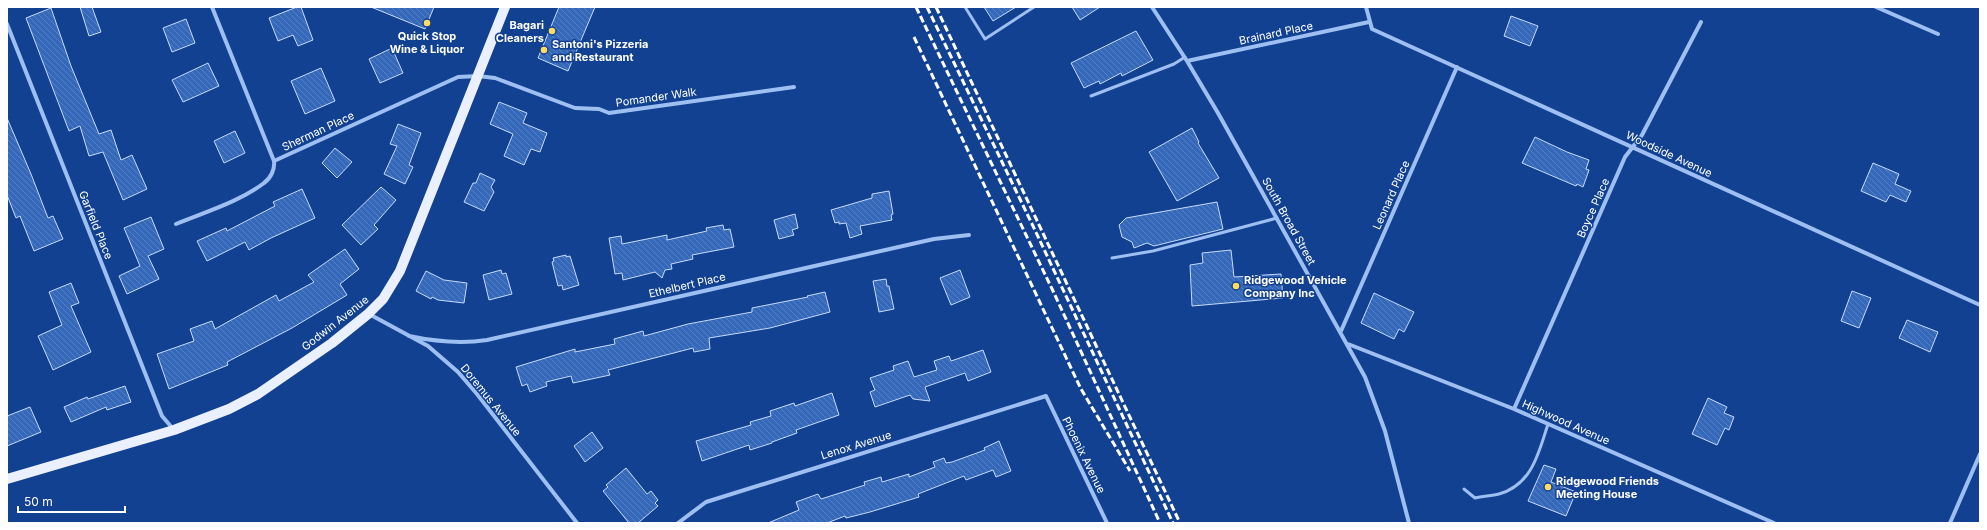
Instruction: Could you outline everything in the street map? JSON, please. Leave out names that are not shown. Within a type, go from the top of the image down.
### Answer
[{"type":"main road","name":"Godwin Avenue","points":[[7,479],[174,430],[229,408],[258,394],[332,343],[368,314],[383,299],[400,271],[505,7]]},
{"type":"street","name":"Sherman Place","points":[[212,7],[274,161],[458,77],[478,76]]},
{"type":"street","name":"South Broad Street","points":[[1152,7],[1186,59],[1277,218],[1365,377],[1385,431],[1410,523]]},
{"type":"street","points":[[1366,7],[1369,22]]},
{"type":"street","points":[[1876,7],[1938,34]]},
{"type":"street","name":"Brainard Place","points":[[1186,59],[1369,22]]},
{"type":"street","name":"Woodside Avenue","points":[[1369,22],[1372,28],[1632,146],[1647,155],[1980,305]]},
{"type":"street","name":"Boyce Place","points":[[1514,409],[1625,157],[1642,135],[1701,22]]},
{"type":"street","name":"Garfield Place","points":[[7,24],[162,416],[174,430]]},
{"type":"street","name":"Leonard Place","points":[[1341,332],[1457,67]]},
{"type":"street","name":"Pomander Walk","points":[[478,76],[500,80],[575,108],[599,110],[610,113],[794,86]]},
{"type":"street","points":[[176,224],[234,200],[266,182],[274,169],[274,161]]},
{"type":"street","name":"Ethelbert Place","points":[[409,336],[448,343],[466,343],[488,340],[934,239],[969,236]]},
{"type":"street","name":"Doremus Avenue","points":[[368,314],[428,346],[458,372],[477,394],[576,523]]},
{"type":"street","name":"Highwood Avenue","points":[[1347,344],[1514,409],[1774,523]]},
{"type":"street","name":"Lenox Avenue","points":[[678,523],[706,502],[1046,396]]},
{"type":"street","name":"Phoenix Avenue","points":[[1046,396],[1106,523]]},
{"type":"street","points":[[1950,523],[1980,454]]},
{"type":"lane","points":[[965,7],[985,39],[1034,7]]},
{"type":"lane","points":[[1091,96],[1186,59]]},
{"type":"lane","points":[[1112,258],[1153,251],[1277,218]]},
{"type":"lane","points":[[1464,489],[1475,498],[1500,494],[1518,484],[1533,468],[1540,453],[1548,424]]},
{"type":"building","points":[[80,7],[92,7],[101,32],[89,36]]},
{"type":"building","points":[[297,7],[301,7],[313,40],[298,46],[293,35],[278,41],[269,18]]},
{"type":"building","points":[[371,7],[434,7],[425,29]]},
{"type":"building","points":[[559,7],[595,7],[568,71],[538,58]]},
{"type":"building","points":[[984,7],[1016,7],[993,21]]},
{"type":"building","points":[[1072,7],[1100,7],[1080,20]]},
{"type":"building","points":[[51,8],[71,66],[99,134],[111,130],[121,160],[132,155],[147,189],[123,200],[103,152],[89,156],[80,126],[69,131],[26,18]]},
{"type":"building","points":[[1511,16],[1538,26],[1530,46],[1504,36]]},
{"type":"building","points":[[186,19],[195,43],[172,52],[163,28]]},
{"type":"building","points":[[1136,31],[1153,60],[1122,76],[1121,73],[1100,84],[1099,81],[1084,88],[1071,63]]},
{"type":"building","points":[[392,48],[403,73],[380,83],[369,59]]},
{"type":"building","points":[[208,63],[219,86],[183,102],[172,80]]},
{"type":"building","points":[[321,68],[335,101],[305,114],[291,81]]},
{"type":"building","points":[[499,102],[527,113],[523,123],[547,133],[540,152],[531,149],[524,165],[504,156],[513,134],[490,124]]},
{"type":"building","points":[[7,118],[48,218],[53,216],[63,239],[34,251],[20,216],[16,218],[7,195]]},
{"type":"building","points":[[398,124],[421,133],[409,165],[413,167],[405,184],[384,174],[397,146],[390,144]]},
{"type":"building","points":[[1192,128],[1199,142],[1198,143],[1219,178],[1177,201],[1149,152]]},
{"type":"building","points":[[235,131],[245,153],[224,163],[214,141]]},
{"type":"building","points":[[1535,137],[1567,152],[1589,160],[1586,169],[1589,170],[1583,187],[1577,184],[1576,186],[1522,163]]},
{"type":"building","points":[[335,148],[352,162],[337,178],[322,163]]},
{"type":"building","points":[[1873,163],[1899,174],[1895,184],[1911,191],[1906,202],[1890,195],[1886,202],[1861,191]]},
{"type":"building","points":[[480,173],[495,180],[491,187],[494,192],[484,211],[464,202],[473,183],[476,183]]},
{"type":"building","points":[[381,187],[396,200],[374,225],[378,229],[361,245],[342,225]]},
{"type":"building","points":[[302,189],[315,218],[249,250],[245,242],[207,261],[197,241],[226,228],[227,231],[275,206],[273,202]]},
{"type":"building","points":[[889,191],[893,214],[891,215],[892,220],[860,226],[862,234],[850,238],[846,223],[835,223],[831,210],[872,198],[872,194]]},
{"type":"building","points":[[1217,202],[1223,229],[1154,246],[1147,243],[1134,248],[1132,242],[1122,237],[1119,225],[1126,218]]},
{"type":"building","points":[[795,214],[798,228],[792,230],[794,235],[779,239],[774,220]]},
{"type":"building","points":[[151,217],[164,249],[148,256],[159,279],[127,294],[119,276],[140,266],[124,228]]},
{"type":"building","points":[[723,225],[724,230],[730,229],[734,247],[692,255],[693,259],[671,264],[672,269],[665,270],[662,278],[655,272],[623,280],[622,273],[615,274],[609,238],[621,236],[622,244],[667,235],[667,240],[707,231],[706,228]]},
{"type":"building","points":[[345,249],[359,269],[340,284],[347,295],[292,328],[227,362],[228,365],[169,389],[157,354],[194,341],[190,329],[212,321],[215,329],[276,295],[279,301],[314,282],[308,275]]},
{"type":"building","name":"Ridgewood Vehicle Company Inc","points":[[1231,250],[1234,277],[1281,274],[1283,298],[1192,306],[1190,265],[1203,263],[1202,253]]},
{"type":"building","points":[[566,255],[566,257],[570,256],[579,285],[563,290],[562,285],[558,286],[552,262],[554,261],[553,258]]},
{"type":"building","points":[[501,270],[502,274],[506,273],[512,294],[489,300],[483,275]]},
{"type":"building","points":[[960,270],[970,297],[951,305],[940,278]]},
{"type":"building","points":[[426,271],[444,280],[467,283],[464,303],[438,300],[432,297],[431,299],[416,291]]},
{"type":"building","points":[[886,279],[894,309],[879,312],[873,281]]},
{"type":"building","points":[[71,283],[79,303],[71,306],[91,352],[53,370],[38,336],[62,325],[49,292]]},
{"type":"building","points":[[1852,291],[1871,298],[1859,328],[1841,321]]},
{"type":"building","points":[[825,292],[830,312],[770,328],[709,338],[710,349],[694,352],[693,348],[608,370],[610,375],[573,383],[571,376],[546,382],[547,386],[530,392],[527,384],[522,386],[516,367],[575,349],[575,352],[615,344],[614,339],[643,331],[644,336],[688,324],[752,312],[752,308],[808,297],[807,296]]},
{"type":"building","points":[[1374,293],[1414,312],[1404,332],[1399,329],[1394,339],[1361,323]]},
{"type":"building","points":[[1907,320],[1938,332],[1930,352],[1899,338]]},
{"type":"building","points":[[983,350],[991,372],[968,381],[965,373],[925,387],[930,401],[913,399],[910,395],[875,407],[870,392],[875,390],[870,378],[894,370],[893,366],[908,361],[914,377],[937,370],[934,361],[949,356],[951,361]]},
{"type":"building","points":[[125,386],[131,402],[107,410],[106,407],[71,422],[64,407],[87,397],[88,399]]},
{"type":"building","points":[[832,393],[839,415],[796,430],[797,433],[772,443],[750,450],[749,445],[702,461],[696,441],[751,425],[750,422],[771,416],[770,411],[794,403],[795,406]]},
{"type":"building","points":[[1708,398],[1727,407],[1724,413],[1734,417],[1729,430],[1725,428],[1717,445],[1692,434]]},
{"type":"building","points":[[30,407],[41,432],[7,446],[7,416]]},
{"type":"building","points":[[592,432],[603,448],[585,462],[574,446]]},
{"type":"building","points":[[999,441],[1011,471],[996,477],[993,470],[966,480],[964,476],[918,494],[919,497],[870,512],[846,518],[845,516],[827,523],[768,523],[799,510],[796,502],[818,494],[821,499],[865,485],[864,482],[881,477],[882,482],[909,474],[909,477],[935,467],[933,462],[944,458],[946,463],[952,462],[985,450],[984,448]]},
{"type":"building","name":"Ridgewood Friends Meeting House","points":[[1544,465],[1556,469],[1551,482],[1576,492],[1566,516],[1528,501]]},
{"type":"building","points":[[626,468],[647,494],[651,491],[658,500],[655,503],[658,506],[638,523],[629,523],[603,491],[608,487],[606,485]]},
{"type":"railway","points":[[916,7],[1054,293],[1160,523]]},
{"type":"railway","points":[[927,7],[1033,226],[1173,523]]},
{"type":"railway","points":[[936,7],[1180,523]]},
{"type":"railway","points":[[914,37],[1081,389],[1130,471]]},
{"type":"place","name":"Quick Stop Wine & Liquor","points":[[427,23]]},
{"type":"place","name":"Bagari Cleaners","points":[[552,31]]},
{"type":"place","name":"Santoni's Pizzeria and Restaurant","points":[[544,50]]},
{"type":"place","name":"Ridgewood Vehicle Company Inc","points":[[1236,286]]},
{"type":"place","name":"Ridgewood Friends Meeting House","points":[[1548,487]]}]
